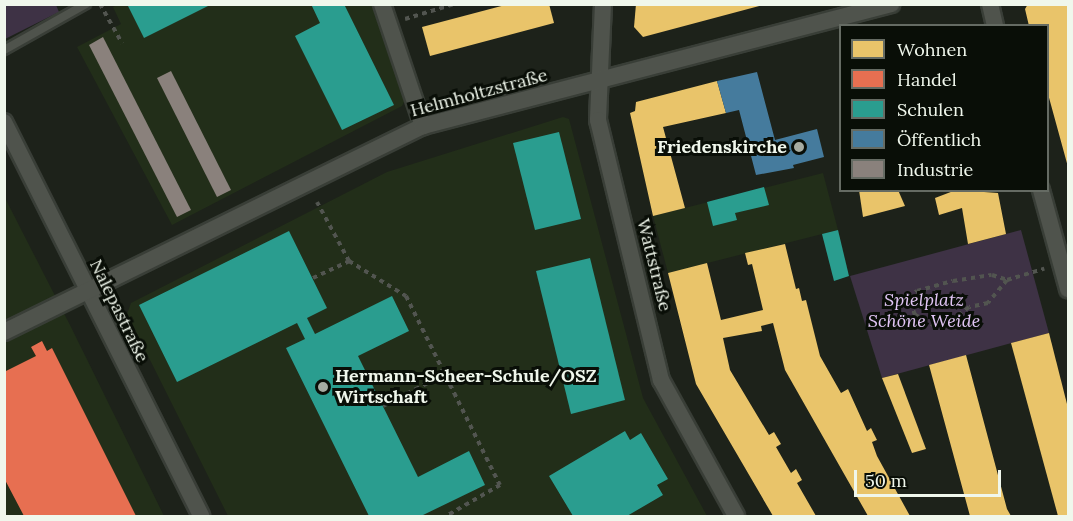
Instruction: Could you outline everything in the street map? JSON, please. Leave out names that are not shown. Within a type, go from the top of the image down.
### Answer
[{"type":"street","points":[[382,4],[423,126]]},
{"type":"street","name":"Wattstraße","points":[[603,4],[597,82],[598,120],[661,380],[668,400],[736,516]]},
{"type":"street","name":"Helmholtzstraße","points":[[4,332],[423,126],[891,4]]},
{"type":"street","points":[[990,4],[995,24]]},
{"type":"street","name":"Nalepastraße","points":[[4,122],[201,516]]},
{"type":"street","points":[[1042,192],[1068,289]]},
{"type":"lane","points":[[4,50],[86,4]]},
{"type":"path","points":[[100,4],[122,43]]},
{"type":"path","points":[[390,23],[451,5]]},
{"type":"path","points":[[317,202],[349,261],[406,296],[501,485],[446,516]]},
{"type":"path","points":[[313,278],[349,261]]},
{"type":"path","points":[[1007,280],[992,275],[953,281],[908,297],[915,315],[935,326],[945,326],[969,307],[988,303],[1007,280],[1044,269]]},
{"type":"path","points":[[383,406],[445,374]]},
{"type":"shaded area","points":[[117,5],[372,5],[405,100],[402,106],[172,225],[77,47],[121,24],[113,7]]},
{"type":"shaded area","points":[[563,117],[569,119],[643,398],[707,516],[228,516],[127,314],[131,303],[387,172]]},
{"type":"shaded area","points":[[823,173],[838,230],[668,273],[653,216]]},
{"type":"shaded area","points":[[4,196],[71,327],[164,516],[5,516]]},
{"type":"green space","points":[[5,4],[56,5],[59,12],[5,39]]},
{"type":"green space","name":"Spielplatz Schöne Weide","points":[[1021,230],[1049,333],[882,378],[850,276]]},
{"type":"building: Wohnen","points":[[509,4],[549,4],[554,23],[430,56],[422,27]]},
{"type":"building: Wohnen","points":[[636,4],[763,5],[643,37],[634,27]]},
{"type":"building: Wohnen","points":[[1028,4],[1068,4],[1068,167],[1049,98],[1049,24],[1029,24],[1025,9]]},
{"type":"building: Wohnen","points":[[717,81],[726,113],[663,127],[685,208],[653,216],[630,113],[635,111],[636,102]]},
{"type":"building: Wohnen","points":[[859,192],[899,192],[905,206],[863,217]]},
{"type":"building: Wohnen","points":[[951,192],[998,193],[1006,234],[968,244],[962,208],[939,215],[935,198]]},
{"type":"building: Wohnen","points":[[785,244],[796,289],[799,288],[802,301],[806,300],[820,356],[841,393],[848,389],[867,431],[871,428],[877,440],[872,442],[877,456],[910,516],[868,516],[785,370],[773,323],[761,326],[762,331],[723,338],[730,370],[769,435],[774,432],[781,444],[776,447],[791,473],[796,469],[802,480],[797,483],[816,516],[773,516],[696,384],[668,273],[707,263],[721,320],[763,310],[752,264],[748,265],[745,253]]},
{"type":"building: Wohnen","points":[[1049,333],[1068,408],[1068,516],[1058,516],[1011,343]]},
{"type":"building: Wohnen","points":[[966,355],[1007,509],[1011,516],[970,516],[929,365]]},
{"type":"building: Wohnen","points":[[898,374],[926,449],[912,453],[882,378]]},
{"type":"building: Handel","points":[[42,341],[47,351],[52,348],[136,516],[24,516],[4,478],[4,372],[36,356],[31,347]]},
{"type":"building: Schulen","points":[[127,4],[212,4],[144,38]]},
{"type":"building: Schulen","points":[[311,4],[344,4],[394,105],[342,130],[295,36],[320,23]]},
{"type":"building: Schulen","points":[[559,132],[581,219],[535,230],[513,143]]},
{"type":"building: Schulen","points":[[764,187],[769,205],[735,213],[737,220],[713,226],[707,202]]},
{"type":"building: Schulen","points":[[838,230],[849,276],[834,281],[822,234]]},
{"type":"building: Schulen","points":[[289,231],[327,308],[307,318],[315,334],[392,296],[409,331],[358,356],[418,477],[469,451],[485,485],[421,516],[369,516],[286,348],[305,339],[297,323],[177,382],[139,305]]},
{"type":"building: Schulen","points":[[590,258],[625,400],[571,414],[536,271]]},
{"type":"building: Schulen","points":[[625,431],[630,440],[641,433],[668,479],[657,485],[663,495],[627,516],[573,516],[549,476]]},
{"type":"building: Öffentlich","points":[[757,72],[775,140],[817,129],[824,157],[793,165],[794,168],[756,175],[739,110],[726,113],[717,81]]},
{"type":"building: Industrie","points":[[103,37],[191,210],[177,217],[89,45]]},
{"type":"building: Industrie","points":[[171,71],[231,190],[217,197],[157,78]]},
{"type":"place","name":"Friedenskirche","points":[[799,147]]},
{"type":"place","name":"Hermann-Scheer-Schule/OSZ Wirtschaft","points":[[323,387]]}]
